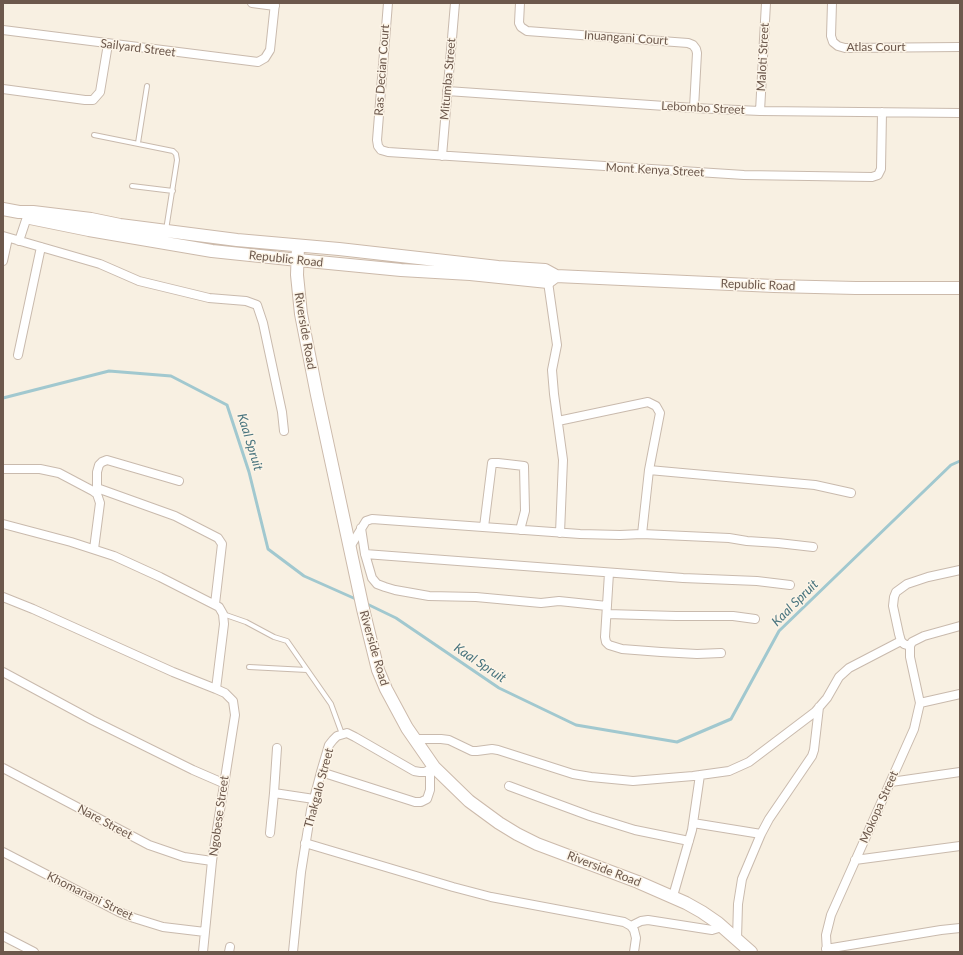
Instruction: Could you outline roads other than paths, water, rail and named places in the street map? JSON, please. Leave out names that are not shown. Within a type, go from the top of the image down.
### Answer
[{"type":"street","points":[[252,3],[275,4]]},
{"type":"street","name":"Ras Decian Court","points":[[377,138],[388,3]]},
{"type":"street","name":"Mitumba Street","points":[[442,156],[455,3]]},
{"type":"street","name":"Inuangani Court","points":[[520,3],[519,23],[521,27],[527,31],[688,43],[693,45],[697,53],[694,108]]},
{"type":"street","name":"Maloti Street","points":[[760,111],[766,3]]},
{"type":"street","name":"Atlas Court","points":[[832,3],[831,36],[833,42],[838,46],[845,48],[960,47]]},
{"type":"street","name":"Sailyard Street","points":[[3,30],[254,62],[261,61],[269,53],[272,43],[275,4]]},
{"type":"street","points":[[3,89],[93,100],[100,92],[108,44]]},
{"type":"street","name":"Lebombo Street","points":[[447,90],[694,108],[760,111],[960,113]]},
{"type":"street","name":"Mont Kenya Street","points":[[377,138],[378,146],[383,151],[442,156],[730,174],[872,177],[878,175],[881,169],[882,112]]},
{"type":"street","name":"Republic Road","points":[[3,209],[23,214],[32,219],[212,251],[401,270],[552,279],[856,288],[960,288]]},
{"type":"street","name":"Republic Road","points":[[23,214],[33,212],[237,240],[339,249],[498,267],[545,270],[552,279]]},
{"type":"street","points":[[19,241],[23,214]]},
{"type":"street","points":[[3,261],[6,237],[100,264],[139,281],[209,298],[246,301],[257,305],[263,323],[282,412],[284,431]]},
{"type":"street","name":"Riverside Road","points":[[298,246],[298,288],[301,314],[363,609],[375,658],[395,709],[432,768],[469,801],[516,834],[537,844],[673,896],[702,912],[737,939],[751,952]]},
{"type":"street","points":[[18,355],[41,247]]},
{"type":"street","points":[[552,279],[557,345],[552,370],[564,474],[560,533]]},
{"type":"street","points":[[558,421],[648,402],[656,406],[660,413],[649,470],[642,534]]},
{"type":"street","points":[[94,549],[100,510],[97,491],[99,465],[102,462],[107,460],[179,481]]},
{"type":"street","points":[[484,528],[492,463],[524,466],[524,511],[520,530]]},
{"type":"street","points":[[3,469],[40,469],[59,472],[97,491],[175,516],[218,538],[222,544],[218,566],[215,604]]},
{"type":"street","points":[[649,470],[815,485],[851,493]]},
{"type":"street","points":[[350,547],[366,521],[372,519],[560,533],[620,535],[642,534],[729,538],[813,547]]},
{"type":"street","points":[[3,524],[94,549],[135,565],[219,607],[223,614],[224,629],[216,688]]},
{"type":"street","points":[[362,528],[365,554],[372,578],[377,584],[395,590],[429,596],[476,597],[541,603],[559,601],[607,610],[676,616],[733,616],[755,619]]},
{"type":"street","points":[[365,554],[609,573],[714,580],[757,581],[790,585]]},
{"type":"street","points":[[910,646],[904,644],[901,640],[894,606],[894,597],[896,592],[907,584],[928,577],[960,570]]},
{"type":"street","points":[[609,573],[605,637],[606,642],[614,648],[697,654],[721,653]]},
{"type":"street","name":"Ngobese Street","points":[[3,597],[173,672],[216,688],[230,696],[233,701],[235,709],[212,861],[203,952]]},
{"type":"street","points":[[960,626],[916,639],[910,646],[910,657],[920,703],[960,694]]},
{"type":"street","points":[[414,739],[449,740],[472,751],[492,749],[498,750],[573,774],[591,777],[633,781],[700,776],[729,771],[749,762],[819,707],[827,698],[839,677],[849,668],[901,640]]},
{"type":"street","points":[[3,672],[92,720],[193,770],[223,783]]},
{"type":"street","name":"Mokopa Street","points":[[827,950],[827,926],[914,729],[920,703]]},
{"type":"street","points":[[737,939],[739,891],[742,879],[761,834],[775,810],[812,756],[819,707]]},
{"type":"street","name":"Thakgalo Street","points":[[293,952],[301,872],[306,842],[314,799],[329,745],[337,736],[347,733],[414,771],[420,772],[432,768]]},
{"type":"street","points":[[270,833],[277,748]]},
{"type":"street","name":"Nare Street","points":[[3,768],[149,845],[184,857],[212,861]]},
{"type":"street","points":[[321,772],[415,802],[421,802],[427,799],[430,790],[432,768]]},
{"type":"street","points":[[891,782],[960,772]]},
{"type":"street","points":[[673,896],[689,841],[700,776]]},
{"type":"street","points":[[509,786],[590,816],[634,830],[689,841]]},
{"type":"street","points":[[274,793],[314,799]]},
{"type":"street","points":[[693,823],[761,834]]},
{"type":"street","points":[[306,842],[453,887],[491,897],[624,922],[632,926],[636,934],[634,952]]},
{"type":"street","points":[[855,860],[960,846]]},
{"type":"street","name":"Khomanani Street","points":[[3,852],[127,915],[158,925],[205,932]]},
{"type":"street","points":[[632,926],[648,920],[712,930],[722,927]]},
{"type":"street","points":[[827,950],[960,928]]},
{"type":"street","points":[[3,936],[34,952]]},
{"type":"lane","points":[[138,143],[148,86]]},
{"type":"lane","points":[[94,135],[173,151],[176,154],[178,160],[166,230]]},
{"type":"lane","points":[[132,186],[172,191]]},
{"type":"lane","points":[[223,614],[246,622],[274,637],[286,641],[331,704],[342,734]]},
{"type":"lane","points":[[249,667],[307,670]]},
{"type":"waterway","name":"Kaal Spruit","points":[[3,398],[109,371],[171,376],[227,405],[249,472],[268,549],[304,576],[358,600]]},
{"type":"waterway","name":"Kaal Spruit","points":[[365,603],[396,618],[499,688],[576,725],[677,742],[731,719],[779,631],[951,465],[960,461]]}]
